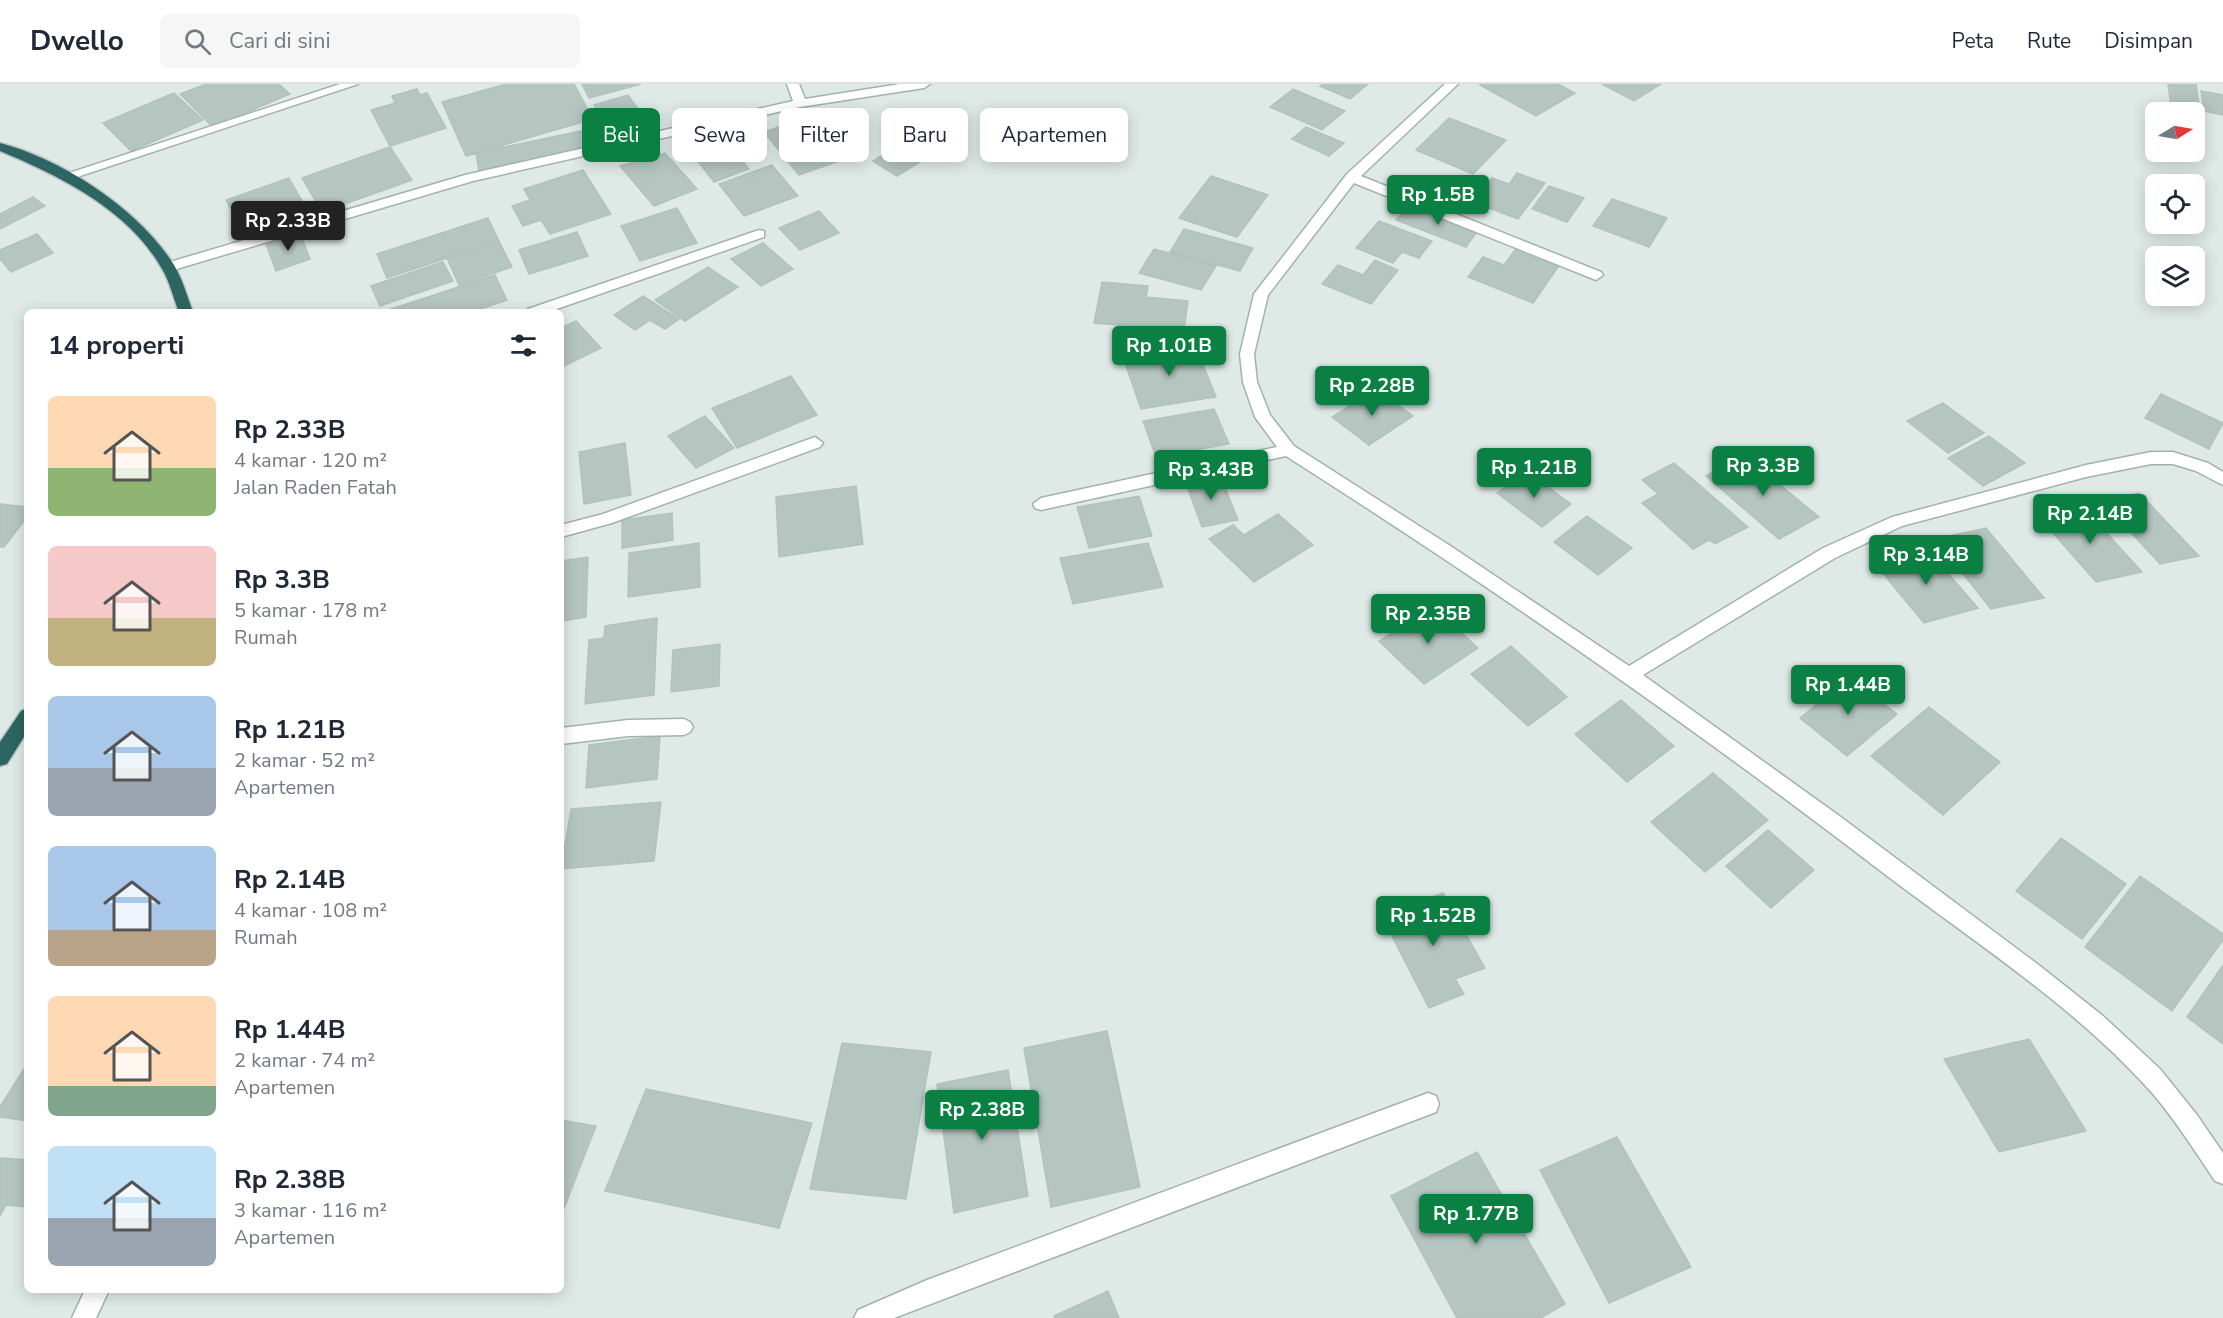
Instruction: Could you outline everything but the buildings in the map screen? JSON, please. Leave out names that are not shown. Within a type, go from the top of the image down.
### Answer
[{"type":"highway","points":[[0,147],[66,176],[99,196],[123,215],[145,237],[168,267],[185,309]]},
{"type":"highway","points":[[0,758],[24,721]]},
{"type":"street","points":[[66,176],[352,84]]},
{"type":"street","points":[[793,84],[800,103]]},
{"type":"street","points":[[168,267],[470,178],[800,103],[924,84]]},
{"type":"street","points":[[1452,84],[1352,177],[1261,294],[1246,354],[1250,382],[1263,417],[1288,450],[1630,674],[1869,850],[2107,1034],[2153,1078],[2197,1134],[2223,1173]]},
{"type":"street","points":[[1352,177],[1596,275]]},
{"type":"street","points":[[542,309],[759,234]]},
{"type":"street","points":[[564,530],[606,519],[814,443]]},
{"type":"street","points":[[1041,504],[1288,450]]},
{"type":"street","points":[[1630,674],[1829,553],[1872,531],[1898,521],[2086,471],[2151,458],[2174,458],[2202,467],[2223,479]]},
{"type":"street","points":[[564,736],[628,728],[684,727]]},
{"type":"street","points":[[866,1318],[927,1292],[1428,1104]]},
{"type":"street","points":[[84,1318],[96,1293]]}]
